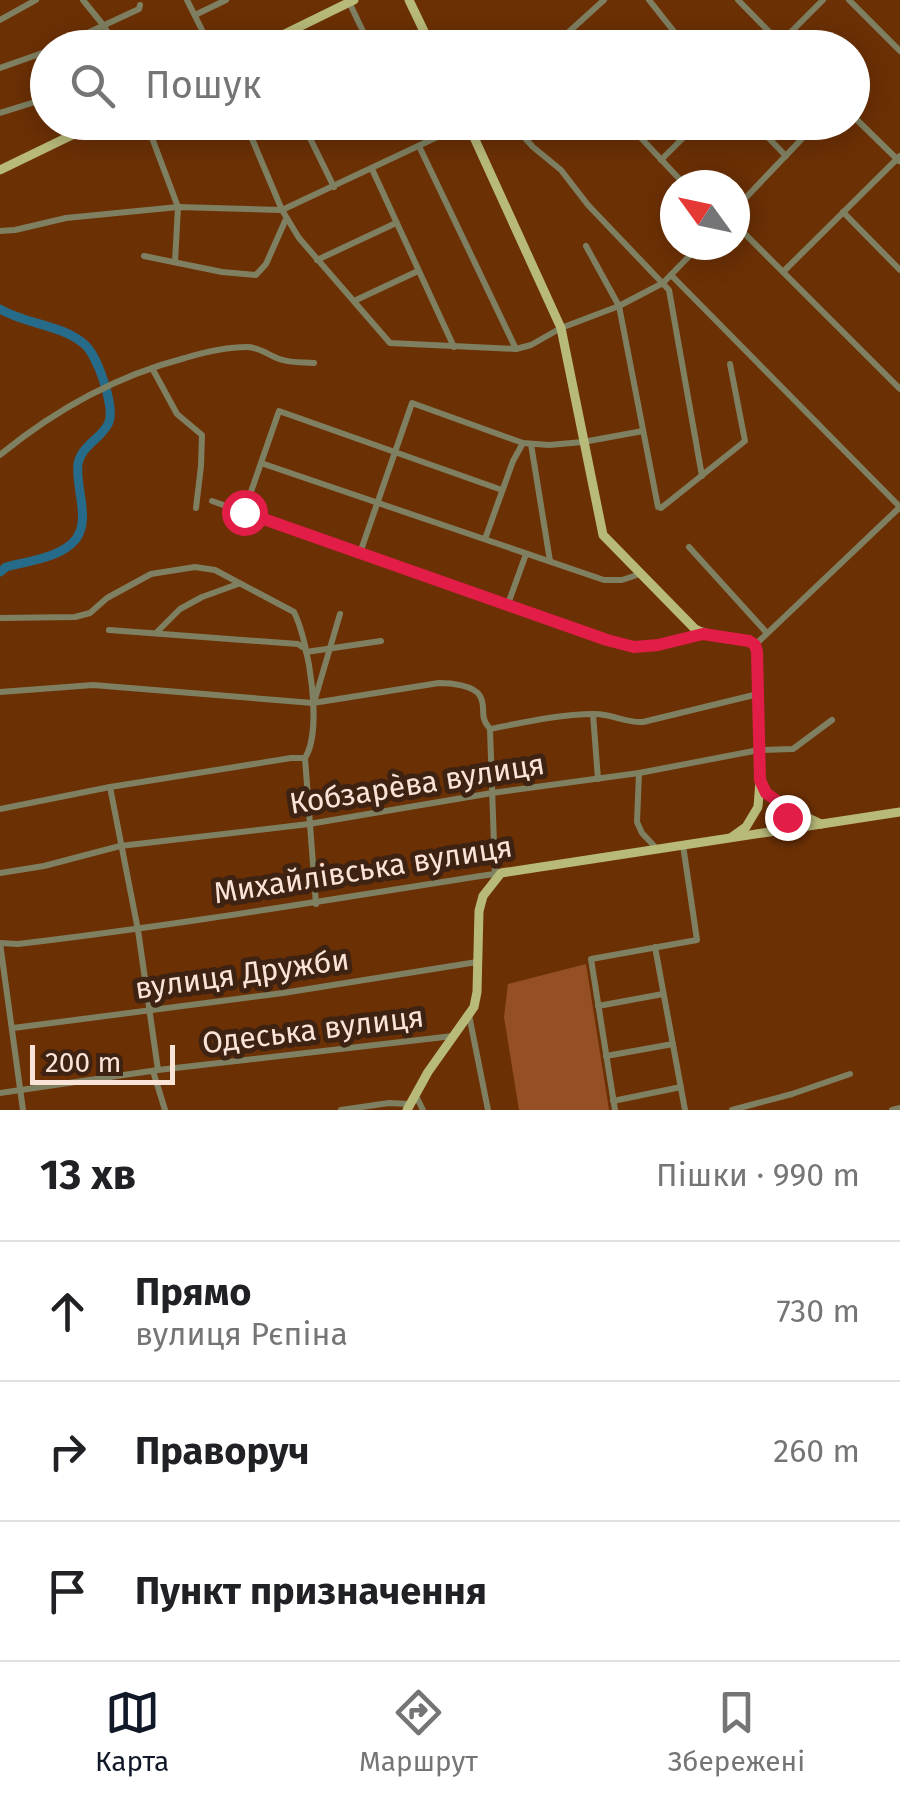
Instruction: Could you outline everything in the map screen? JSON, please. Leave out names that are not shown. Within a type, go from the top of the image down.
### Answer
[{"type":"main road","points":[[409,0],[424,30]]},
{"type":"main road","points":[[293,30],[352,1]]},
{"type":"main road","points":[[0,170],[62,140]]},
{"type":"main road","points":[[476,140],[561,328],[603,534],[695,629],[755,645],[760,780],[757,809],[759,825],[775,830],[785,823],[784,806],[762,788],[760,780]]},
{"type":"main road","points":[[732,837],[746,827],[766,800],[778,801],[824,825]]},
{"type":"main road","name":"Михайлівська вулиця","points":[[498,874],[900,812]]},
{"type":"main road","points":[[411,1103],[469,1015],[478,992],[479,911],[483,896],[498,874]]},
{"type":"street","points":[[0,20],[36,0]]},
{"type":"street","points":[[83,0],[106,30]]},
{"type":"street","points":[[187,0],[203,30]]},
{"type":"street","points":[[195,15],[226,0]]},
{"type":"street","points":[[571,30],[604,0]]},
{"type":"street","points":[[648,0],[672,30]]},
{"type":"street","points":[[738,0],[765,30]]},
{"type":"street","points":[[795,30],[823,0]]},
{"type":"street","points":[[850,0],[900,51]]},
{"type":"street","points":[[352,1],[364,30]]},
{"type":"street","points":[[95,30],[139,9],[140,5]]},
{"type":"street","points":[[0,68],[30,57]]},
{"type":"street","points":[[0,113],[30,104]]},
{"type":"street","points":[[783,272],[899,159],[870,132]]},
{"type":"street","points":[[153,140],[178,207],[175,262]]},
{"type":"street","points":[[252,140],[284,214],[299,238],[389,342],[516,349],[663,283],[686,260]]},
{"type":"street","points":[[311,140],[334,187]]},
{"type":"street","points":[[0,231],[66,218],[178,207],[284,214],[432,140]]},
{"type":"street","points":[[526,140],[561,170],[588,205],[669,290],[702,476]]},
{"type":"street","points":[[643,140],[671,170]]},
{"type":"street","points":[[661,160],[681,140]]},
{"type":"street","points":[[770,140],[786,156]]},
{"type":"street","points":[[750,193],[801,140]]},
{"type":"street","points":[[419,146],[516,349]]},
{"type":"street","points":[[372,169],[455,348]]},
{"type":"street","points":[[843,212],[900,270]]},
{"type":"street","points":[[144,256],[256,275],[284,214]]},
{"type":"street","points":[[317,260],[396,222]]},
{"type":"street","points":[[750,239],[900,389]]},
{"type":"street","points":[[586,246],[619,306],[658,507],[664,507],[745,441],[730,364]]},
{"type":"street","points":[[354,301],[418,271]]},
{"type":"street","points":[[671,275],[900,507],[755,645]]},
{"type":"street","points":[[0,455],[93,392],[166,363],[210,351],[250,347],[283,360],[314,363]]},
{"type":"street","points":[[152,368],[177,414],[202,435],[196,508]]},
{"type":"street","points":[[360,553],[412,403],[527,443],[584,442],[643,431]]},
{"type":"street","points":[[244,512],[279,412],[502,490]]},
{"type":"street","points":[[484,540],[513,460],[527,443]]},
{"type":"street","points":[[527,443],[550,561]]},
{"type":"street","points":[[261,462],[604,580],[641,574]]},
{"type":"street","points":[[212,500],[634,647],[703,634]]},
{"type":"street","points":[[689,547],[767,633]]},
{"type":"street","points":[[508,604],[526,554]]},
{"type":"street","points":[[0,618],[61,619],[90,613],[107,598],[151,574],[194,567],[215,570],[294,612],[314,703],[312,748],[305,758],[316,904]]},
{"type":"street","points":[[155,634],[180,608],[240,583]]},
{"type":"street","points":[[314,703],[340,614]]},
{"type":"street","points":[[108,630],[298,644],[305,650],[381,641]]},
{"type":"street","points":[[0,692],[93,685],[314,703],[439,682],[475,691],[484,722],[490,729],[498,874]]},
{"type":"street","points":[[490,729],[569,715],[613,715],[642,722],[758,694]]},
{"type":"street","points":[[593,714],[598,779]]},
{"type":"street","name":"Кобзарèва вулиця","points":[[0,873],[120,846],[309,824],[759,750],[793,749],[832,720]]},
{"type":"street","points":[[0,809],[110,787],[305,758]]},
{"type":"street","points":[[639,772],[638,822],[642,834],[657,849]]},
{"type":"street","points":[[110,787],[138,930],[164,1110]]},
{"type":"street","points":[[681,1087],[614,1106],[591,958],[697,940],[683,845]]},
{"type":"street","name":"Михайлівська вулиця","points":[[0,943],[138,930],[498,874]]},
{"type":"street","points":[[476,877],[483,896]]},
{"type":"street","points":[[0,943],[23,1110]]},
{"type":"street","points":[[655,948],[685,1110]]},
{"type":"street","name":"вулиця Дружби","points":[[12,1028],[283,993],[477,962]]},
{"type":"street","points":[[598,1006],[663,994]]},
{"type":"street","points":[[469,1015],[488,1110]]},
{"type":"street","name":"Одеська вулиця","points":[[0,1093],[156,1070],[454,1036]]},
{"type":"street","points":[[606,1056],[673,1044]]},
{"type":"street","points":[[732,1110],[850,1074]]},
{"type":"street","points":[[341,1110],[389,1103],[411,1103],[423,1110]]},
{"type":"street","points":[[892,1110],[900,1108]]},
{"type":"shaded area","points":[[586,964],[609,1110],[519,1110],[504,1017],[508,984]]},
{"type":"waterway","points":[[0,309],[66,333],[84,344],[104,381],[110,414],[106,428],[83,452],[78,464],[82,522],[76,539],[53,555],[0,572]]},
{"type":"route","points":[[244,512],[634,647],[703,634],[749,641],[757,652],[760,780],[766,793],[784,806],[787,817]]}]
